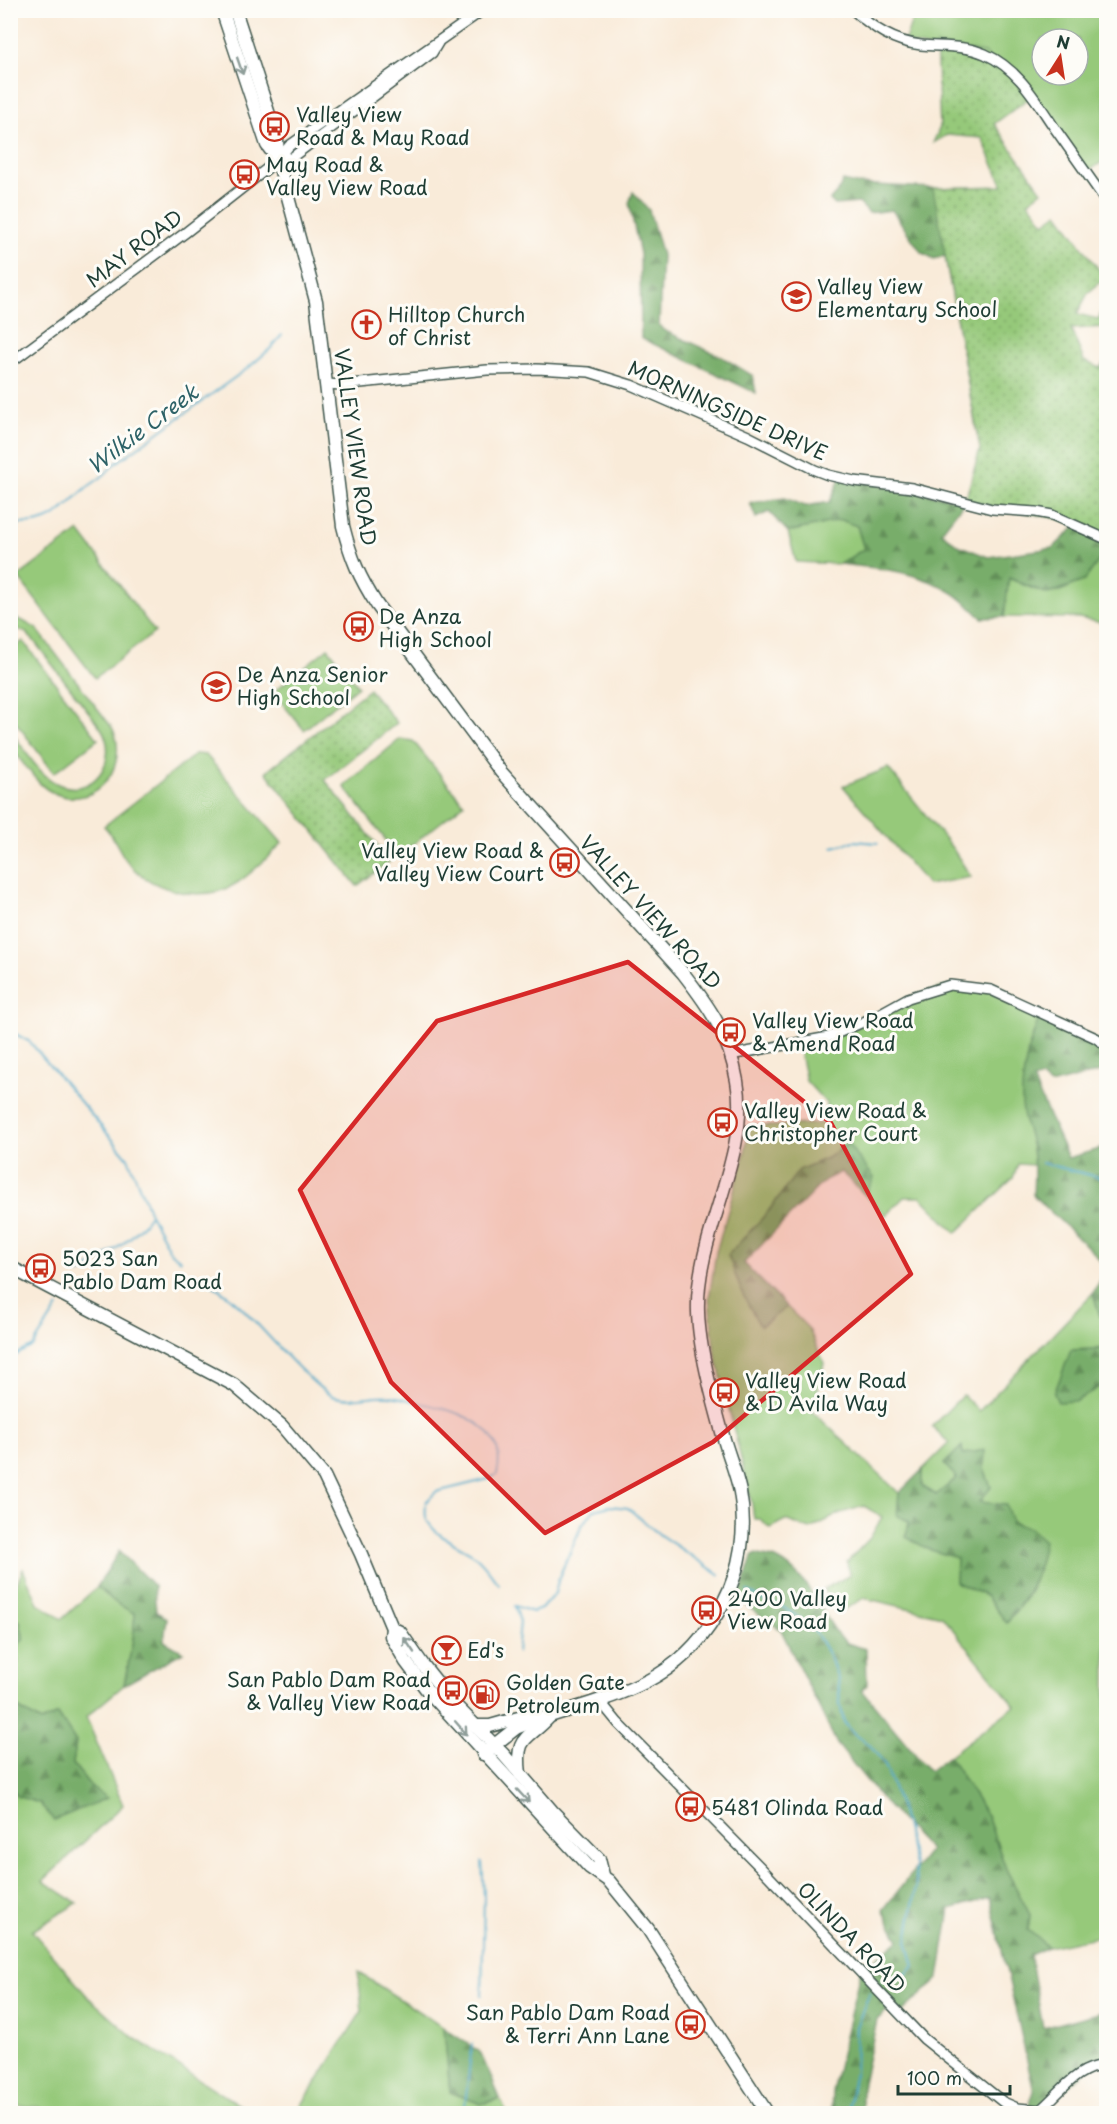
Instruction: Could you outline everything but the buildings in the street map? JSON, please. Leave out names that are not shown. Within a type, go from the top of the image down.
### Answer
[{"type":"main road","name":"VALLEY VIEW ROAD","points":[[222,10],[267,145],[278,160]]},
{"type":"main road","name":"VALLEY VIEW ROAD","points":[[235,10],[277,139],[278,160],[311,277],[327,384],[343,526],[350,555],[360,578],[377,606],[501,771],[702,996],[715,1015],[730,1054],[738,1089],[736,1140],[702,1264],[698,1288],[701,1341],[721,1430],[740,1490],[743,1517],[742,1543],[728,1593],[698,1642],[680,1660],[662,1673],[643,1684],[600,1701],[516,1728],[483,1754]]},
{"type":"main road","points":[[10,1267],[234,1385],[282,1426],[324,1476],[361,1554],[392,1628],[391,1636],[406,1662],[427,1690],[483,1754],[589,1867],[603,1875],[648,1929],[768,2114]]},
{"type":"main road","points":[[392,1628],[400,1632],[440,1688],[598,1859],[603,1875]]},
{"type":"main road","points":[[406,1662],[417,1668],[432,1687],[440,1688]]},
{"type":"main road","points":[[477,1726],[490,1726],[530,1715],[551,1715]]},
{"type":"main road","points":[[520,1774],[518,1759],[525,1737],[539,1728],[551,1715]]},
{"type":"street","name":"MAY ROAD","points":[[10,363],[185,233],[278,160],[291,158],[432,53],[438,44],[483,10]]},
{"type":"street","points":[[853,10],[885,35],[904,42],[970,48],[1006,66],[1026,86],[1107,201]]},
{"type":"street","name":"MORNINGSIDE DRIVE","points":[[327,384],[341,385],[487,370],[537,369],[589,372],[631,385],[748,436],[828,475],[854,481],[912,488],[992,508],[1052,515],[1107,539]]},
{"type":"street","points":[[730,1054],[829,1037],[870,1020],[908,998],[950,986],[991,990],[1096,1038],[1107,1046]]},
{"type":"street","name":"OLINDA ROAD","points":[[600,1701],[618,1724],[760,1867],[924,2039],[1004,2102],[1017,2108],[1040,2110],[1077,2076],[1091,2067],[1107,2066]]},
{"type":"highlighted area","points":[[628,962],[831,1123],[911,1274],[713,1442],[545,1533],[391,1382],[300,1190],[437,1021]]},
{"type":"green space","points":[[916,11],[1106,11],[1106,159],[1086,173],[1006,66],[904,42]]},
{"type":"green space","points":[[936,45],[984,53],[1032,96],[994,124],[1042,191],[1028,202],[1044,223],[1058,213],[1105,278],[1088,293],[1077,314],[1098,319],[1102,312],[1106,315],[1106,327],[1071,329],[1084,361],[1100,368],[1103,364],[1106,366],[1106,539],[1065,520],[965,501],[980,449],[933,188],[1003,186],[982,138],[947,135],[933,143],[940,127]]},
{"type":"green space","points":[[843,181],[856,184],[933,188],[988,187],[978,439],[945,256],[934,259],[921,252],[892,210],[869,213],[859,203],[835,205],[830,200]]},
{"type":"green space","points":[[633,192],[649,210],[662,255],[659,325],[663,330],[722,357],[753,376],[756,393],[641,338],[640,254],[629,203]]},
{"type":"green space","points":[[840,478],[965,501],[941,532],[958,545],[988,557],[1053,548],[1076,526],[1106,539],[1106,551],[1084,581],[1048,594],[1009,578],[1004,617],[982,618],[957,596],[913,575],[840,564],[864,549],[857,526],[841,520],[788,532],[769,512],[756,518],[750,503],[785,498],[805,506],[830,502]]},
{"type":"green space","points":[[841,520],[857,526],[864,549],[840,564],[796,562],[788,532]]},
{"type":"green space","points":[[79,531],[155,632],[95,678],[18,577]]},
{"type":"green space","points":[[1106,551],[1106,624],[1079,618],[1004,617],[1008,578],[1040,592],[1058,592],[1082,578]]},
{"type":"green space","points":[[11,617],[37,629],[113,729],[117,745],[116,760],[103,785],[92,793],[78,797],[64,796],[48,790],[36,780],[14,750],[11,731],[43,774],[56,783],[69,787],[91,782],[100,774],[107,753],[106,740],[101,728],[34,641],[25,632],[11,627]]},
{"type":"green space","points":[[23,641],[98,739],[54,773],[11,716],[11,650]]},
{"type":"green space","points":[[328,648],[358,686],[304,730],[273,692]]},
{"type":"green space","points":[[369,689],[397,723],[325,780],[390,861],[357,886],[266,772]]},
{"type":"green space","points":[[400,739],[413,741],[464,804],[398,856],[344,786]]},
{"type":"green space","points":[[196,754],[206,755],[282,843],[237,883],[210,893],[195,894],[166,888],[140,874],[126,860],[112,835],[104,826]]},
{"type":"green space","points":[[888,768],[953,849],[971,877],[928,885],[843,786]]},
{"type":"green space","points":[[950,985],[991,990],[1040,1014],[1028,1050],[1023,1080],[1034,1165],[1018,1164],[1013,1178],[956,1233],[921,1197],[904,1197],[886,1215],[865,1195],[874,1178],[847,1144],[827,1158],[799,1170],[767,1213],[728,1256],[761,1326],[787,1307],[809,1329],[824,1363],[813,1412],[899,1493],[898,1516],[909,1521],[928,1549],[957,1558],[956,1582],[986,1596],[1007,1623],[1028,1595],[1039,1569],[1030,1529],[1012,1522],[979,1502],[991,1487],[984,1469],[963,1454],[962,1447],[944,1464],[957,1477],[937,1495],[921,1486],[922,1470],[949,1443],[932,1426],[963,1395],[979,1411],[1093,1293],[1100,1316],[1106,1316],[1106,1348],[1071,1350],[1076,1401],[1106,1383],[1106,1935],[1048,1947],[1028,1930],[1030,1915],[1006,1869],[987,1816],[949,1756],[1015,1706],[942,1616],[864,1598],[838,1613],[824,1589],[850,1575],[847,1562],[870,1538],[882,1517],[864,1506],[841,1513],[810,1529],[785,1520],[770,1528],[760,1519],[754,1519],[714,1348],[709,1299],[716,1252],[745,1152],[749,1125],[827,1123],[826,1103],[806,1081],[798,1044],[829,1037],[908,998]]},
{"type":"green space","points":[[1040,1014],[1106,1045],[1106,1076],[1104,1071],[1050,1085],[1041,1078],[1033,1080],[1068,1158],[1106,1147],[1106,1316],[1100,1316],[1093,1293],[1101,1279],[1103,1265],[1095,1254],[1033,1195],[1032,1147],[1024,1116],[1022,1088],[1026,1062]]},
{"type":"green space","points":[[848,1144],[874,1178],[865,1195],[841,1172],[825,1180],[744,1263],[787,1307],[760,1326],[742,1293],[728,1255],[767,1213],[799,1170],[827,1158]]},
{"type":"green space","points":[[1106,1348],[1106,1383],[1076,1401],[1058,1402],[1054,1394],[1071,1350]]},
{"type":"green space","points":[[962,1446],[963,1454],[985,1450],[984,1469],[991,1487],[980,1502],[1006,1505],[1012,1522],[1030,1529],[1044,1541],[1032,1585],[1007,1623],[986,1596],[956,1582],[957,1558],[928,1549],[906,1537],[909,1521],[897,1516],[899,1493],[922,1470],[922,1486],[936,1495],[957,1478],[944,1464]]},
{"type":"green space","points":[[119,1551],[154,1586],[156,1612],[167,1618],[164,1641],[183,1652],[124,1685],[133,1640],[135,1614],[116,1603],[97,1587]]},
{"type":"green space","points":[[756,1554],[776,1559],[798,1575],[840,1637],[847,1643],[866,1649],[867,1685],[862,1690],[929,1771],[949,1756],[987,1816],[1006,1869],[1030,1915],[1028,1930],[1048,1947],[1030,1955],[1043,2028],[1106,2011],[1106,2063],[1091,2067],[1037,2113],[1013,2113],[1017,2108],[1027,2110],[1034,2091],[990,1898],[950,1909],[939,1978],[901,2013],[893,2005],[877,2020],[862,2087],[862,2113],[831,2113],[832,2092],[860,1972],[899,1940],[883,1910],[930,1850],[884,1802],[837,1744],[781,1630],[738,1600],[752,1557]]},
{"type":"green space","points":[[23,1569],[38,1603],[62,1619],[97,1587],[116,1603],[135,1613],[133,1640],[124,1685],[86,1717],[123,1805],[43,1881],[77,1903],[32,1931],[88,1997],[134,2038],[252,2113],[46,2114],[39,2107],[19,2106],[10,2083],[10,1785],[17,1796],[39,1803],[92,1788],[73,1764],[76,1742],[58,1714],[41,1722],[11,1704],[11,1674],[17,1662],[15,1648],[20,1621],[11,1618],[11,1591]]},
{"type":"green space","points":[[11,1618],[20,1621],[24,1639],[15,1648],[18,1662],[11,1674]]},
{"type":"green space","points":[[11,1704],[41,1722],[58,1714],[76,1742],[73,1764],[92,1788],[107,1798],[54,1820],[39,1803],[17,1796],[11,1785]]},
{"type":"green space","points":[[358,1972],[444,2028],[450,2092],[481,2104],[500,2099],[507,2113],[296,2114],[362,2011]]},
{"type":"green space","points":[[444,2028],[480,2052],[500,2098],[481,2104],[450,2092]]},
{"type":"waterway","name":"Wilkie Creek","points":[[10,525],[34,523],[56,515],[106,474],[112,466],[248,368],[282,335]]},
{"type":"waterway","points":[[833,847],[854,841],[878,843]]},
{"type":"waterway","points":[[10,1031],[30,1042],[128,1158],[151,1216],[171,1253],[181,1260]]},
{"type":"waterway","points":[[1042,1163],[1106,1179]]},
{"type":"waterway","points":[[80,1274],[127,1241],[150,1215]]},
{"type":"waterway","points":[[194,1274],[218,1288],[239,1305],[301,1371],[326,1393],[343,1398],[390,1396],[435,1406],[464,1416],[488,1433],[499,1457],[497,1474],[489,1479],[436,1492],[426,1502],[426,1517],[429,1524],[440,1535],[474,1555],[499,1584]]},
{"type":"waterway","points":[[10,1358],[33,1346],[58,1307]]},
{"type":"waterway","points":[[515,1606],[533,1612],[541,1609],[555,1593],[559,1577],[582,1525],[594,1510],[610,1506],[628,1508],[660,1535],[720,1575]]},
{"type":"waterway","points":[[748,1591],[764,1601],[781,1606],[817,1634],[830,1657],[838,1679],[844,1722],[856,1736],[869,1744],[885,1765],[902,1812],[915,1865],[916,1887],[907,1941],[914,1966],[900,1978],[882,1981]]},
{"type":"waterway","points":[[515,1606],[520,1622],[517,1653]]},
{"type":"waterway","points":[[482,1862],[484,1896],[482,1995]]},
{"type":"waterway","points":[[851,2114],[849,2105],[855,2071],[856,2027],[870,1992]]},
{"type":"waterway","points":[[462,2114],[472,2044]]},
{"type":"place","name":"Valley View Road & May Road","points":[[275,126]]},
{"type":"place","name":"May Road & Valley View Road","points":[[245,175]]},
{"type":"place","name":"Valley View Elementary School","points":[[796,297]]},
{"type":"place","name":"Hilltop Church of Christ","points":[[367,325]]},
{"type":"place","name":"De Anza High School","points":[[358,627]]},
{"type":"place","name":"De Anza Senior High School","points":[[216,686]]},
{"type":"place","name":"Valley View Road & Valley View Court","points":[[565,862]]},
{"type":"place","name":"Valley View Road & Amend Road","points":[[731,1032]]},
{"type":"place","name":"Valley View Road & Christopher Court","points":[[723,1122]]},
{"type":"place","name":"5023 San Pablo Dam Road","points":[[41,1269]]},
{"type":"place","name":"Valley View Road & D Avila Way","points":[[724,1392]]},
{"type":"place","name":"2400 Valley View Road","points":[[706,1610]]},
{"type":"place","name":"Ed's","points":[[446,1650]]},
{"type":"place","name":"San Pablo Dam Road & Valley View Road","points":[[452,1691]]},
{"type":"place","name":"Golden Gate Petroleum","points":[[485,1694]]},
{"type":"place","name":"5481 Olinda Road","points":[[690,1807]]},
{"type":"place","name":"San Pablo Dam Road & Terri Ann Lane","points":[[691,2024]]}]
